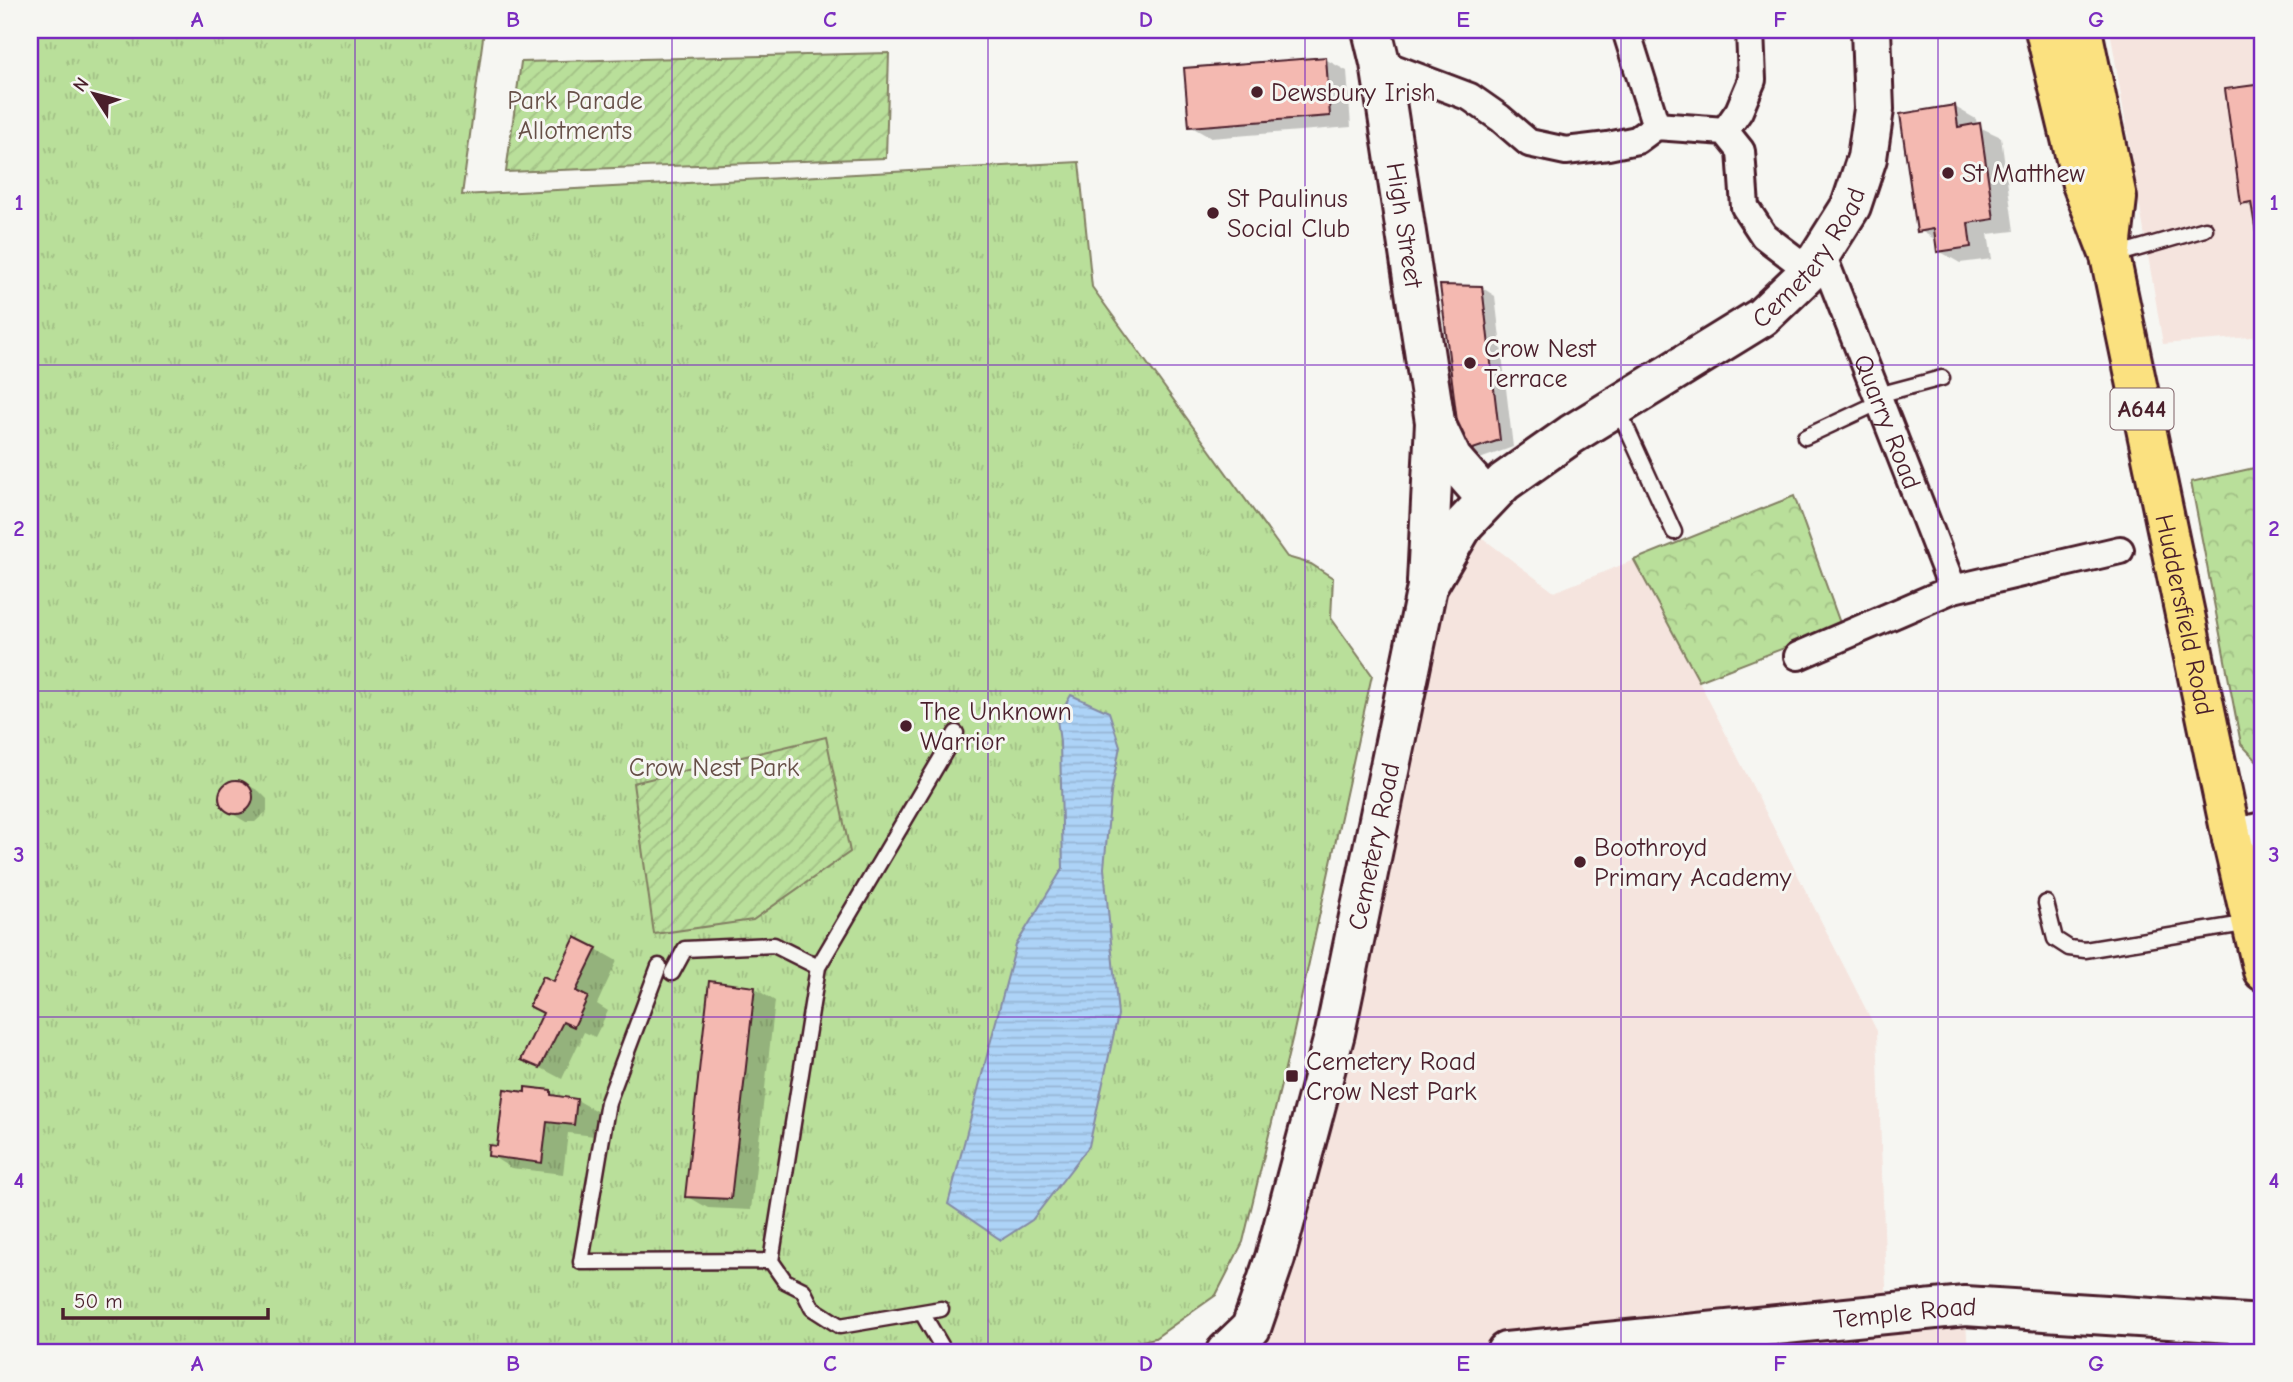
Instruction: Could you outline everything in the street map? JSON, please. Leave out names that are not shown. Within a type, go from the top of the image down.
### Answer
[{"type":"highway","name":"Huddersfield Road","points":[[2045,30],[2082,184],[2110,256],[2248,835],[2252,923],[2263,971]]},
{"type":"highway","name":"Huddersfield Road","points":[[2082,30],[2118,198],[2110,256]]},
{"type":"main road","name":"Cemetery Road","points":[[1226,1352],[1251,1328],[1271,1269],[1335,1033],[1427,587],[1464,524],[1504,482],[1565,439],[1762,317],[1816,262],[1851,206],[1867,158],[1874,108],[1871,30]]},
{"type":"main road","name":"High Street","points":[[1376,46],[1435,422],[1427,587]]},
{"type":"main road","name":"High Street","points":[[1435,422],[1452,459],[1486,499]]},
{"type":"main road","name":"Temple Road","points":[[1506,1352],[1965,1307],[2263,1325]]},
{"type":"street","points":[[1626,30],[1656,126]]},
{"type":"street","points":[[1725,131],[1739,111],[1752,80],[1750,30]]},
{"type":"street","points":[[1376,46],[1470,97],[1500,118],[1529,144],[1566,151],[1608,146],[1637,140],[1656,126],[1725,131],[1741,151],[1745,207],[1764,236],[1816,262]]},
{"type":"street","name":"Quarry Road","points":[[1816,262],[1879,399],[1953,589]]},
{"type":"street","points":[[1798,656],[1953,589],[2120,550]]},
{"type":"lane","points":[[2110,256],[2205,229]]},
{"type":"lane","points":[[1805,437],[1879,399],[1942,378]]},
{"type":"lane","points":[[1617,406],[1674,532]]},
{"type":"lane","points":[[941,1309],[840,1326],[812,1308],[803,1290],[785,1281],[771,1261],[818,967],[956,733]]},
{"type":"lane","points":[[2046,903],[2055,939],[2069,948],[2085,950],[2252,923]]},
{"type":"lane","points":[[771,1261],[581,1262],[608,1102],[666,970],[685,949],[774,945],[818,967]]},
{"type":"lane","points":[[922,1313],[945,1352]]},
{"type":"shaded area","points":[[2110,30],[2263,30],[2263,336],[2163,344]]},
{"type":"shaded area","name":"Boothroyd Primary Academy","points":[[1464,524],[1554,592],[1634,560],[1699,681],[1877,1031],[1887,1314],[1965,1306],[1968,1352],[1226,1352],[1251,1328],[1404,692]]},
{"type":"green space","name":"Crow Nest Park","points":[[30,30],[484,30],[462,195],[1079,162],[1092,287],[1287,557],[1311,564],[1333,578],[1331,618],[1372,675],[1294,1031],[1243,1242],[1216,1295],[1155,1338],[1096,1352],[30,1352]]},
{"type":"green space","name":"Park Parade Allotments","points":[[889,53],[886,158],[506,172],[521,62]]},
{"type":"green space","points":[[2263,466],[2263,767],[2241,744],[2191,482]]},
{"type":"green space","points":[[1794,496],[1841,626],[1699,681],[1634,560]]},
{"type":"green space","points":[[826,737],[850,852],[753,920],[654,934],[633,783]]},
{"type":"water","points":[[1071,695],[1109,712],[1120,746],[1111,793],[1104,868],[1118,1015],[1089,1146],[1032,1220],[1001,1240],[948,1204],[1016,945],[1063,868],[1057,719]]},
{"type":"building","name":"Dewsbury Irish","points":[[1326,57],[1330,116],[1189,127],[1184,68]]},
{"type":"building","points":[[2263,84],[2263,245],[2258,245],[2251,202],[2241,204],[2225,89]]},
{"type":"building","name":"St Matthew","points":[[1955,105],[1958,127],[1980,123],[1994,219],[1968,223],[1971,247],[1937,252],[1934,229],[1917,232],[1900,114]]},
{"type":"building","name":"Crow Nest Terrace","points":[[1440,285],[1482,286],[1500,440],[1461,453]]},
{"type":"building","points":[[236,780],[248,785],[253,797],[248,809],[236,814],[224,809],[219,797],[224,785]]},
{"type":"building","points":[[575,937],[597,948],[576,991],[588,997],[574,1027],[563,1022],[540,1068],[521,1060],[543,1013],[529,1006],[543,976],[554,981]]},
{"type":"building","points":[[709,981],[755,987],[731,1199],[685,1197]]},
{"type":"building","points":[[525,1087],[551,1090],[551,1095],[577,1099],[574,1125],[547,1122],[542,1163],[488,1156],[489,1145],[497,1146],[504,1089],[525,1092]]},
{"type":"place","name":"Dewsbury Irish","points":[[1257,92]]},
{"type":"place","name":"St Matthew","points":[[1948,173]]},
{"type":"place","name":"St Paulinus Social Club","points":[[1213,213]]},
{"type":"place","name":"Crow Nest Terrace","points":[[1470,363]]},
{"type":"place","name":"The Unknown Warrior","points":[[906,726]]},
{"type":"place","name":"Boothroyd Primary Academy","points":[[1580,862]]},
{"type":"place","name":"Cemetery Road Crow Nest Park","points":[[1292,1076]]}]
